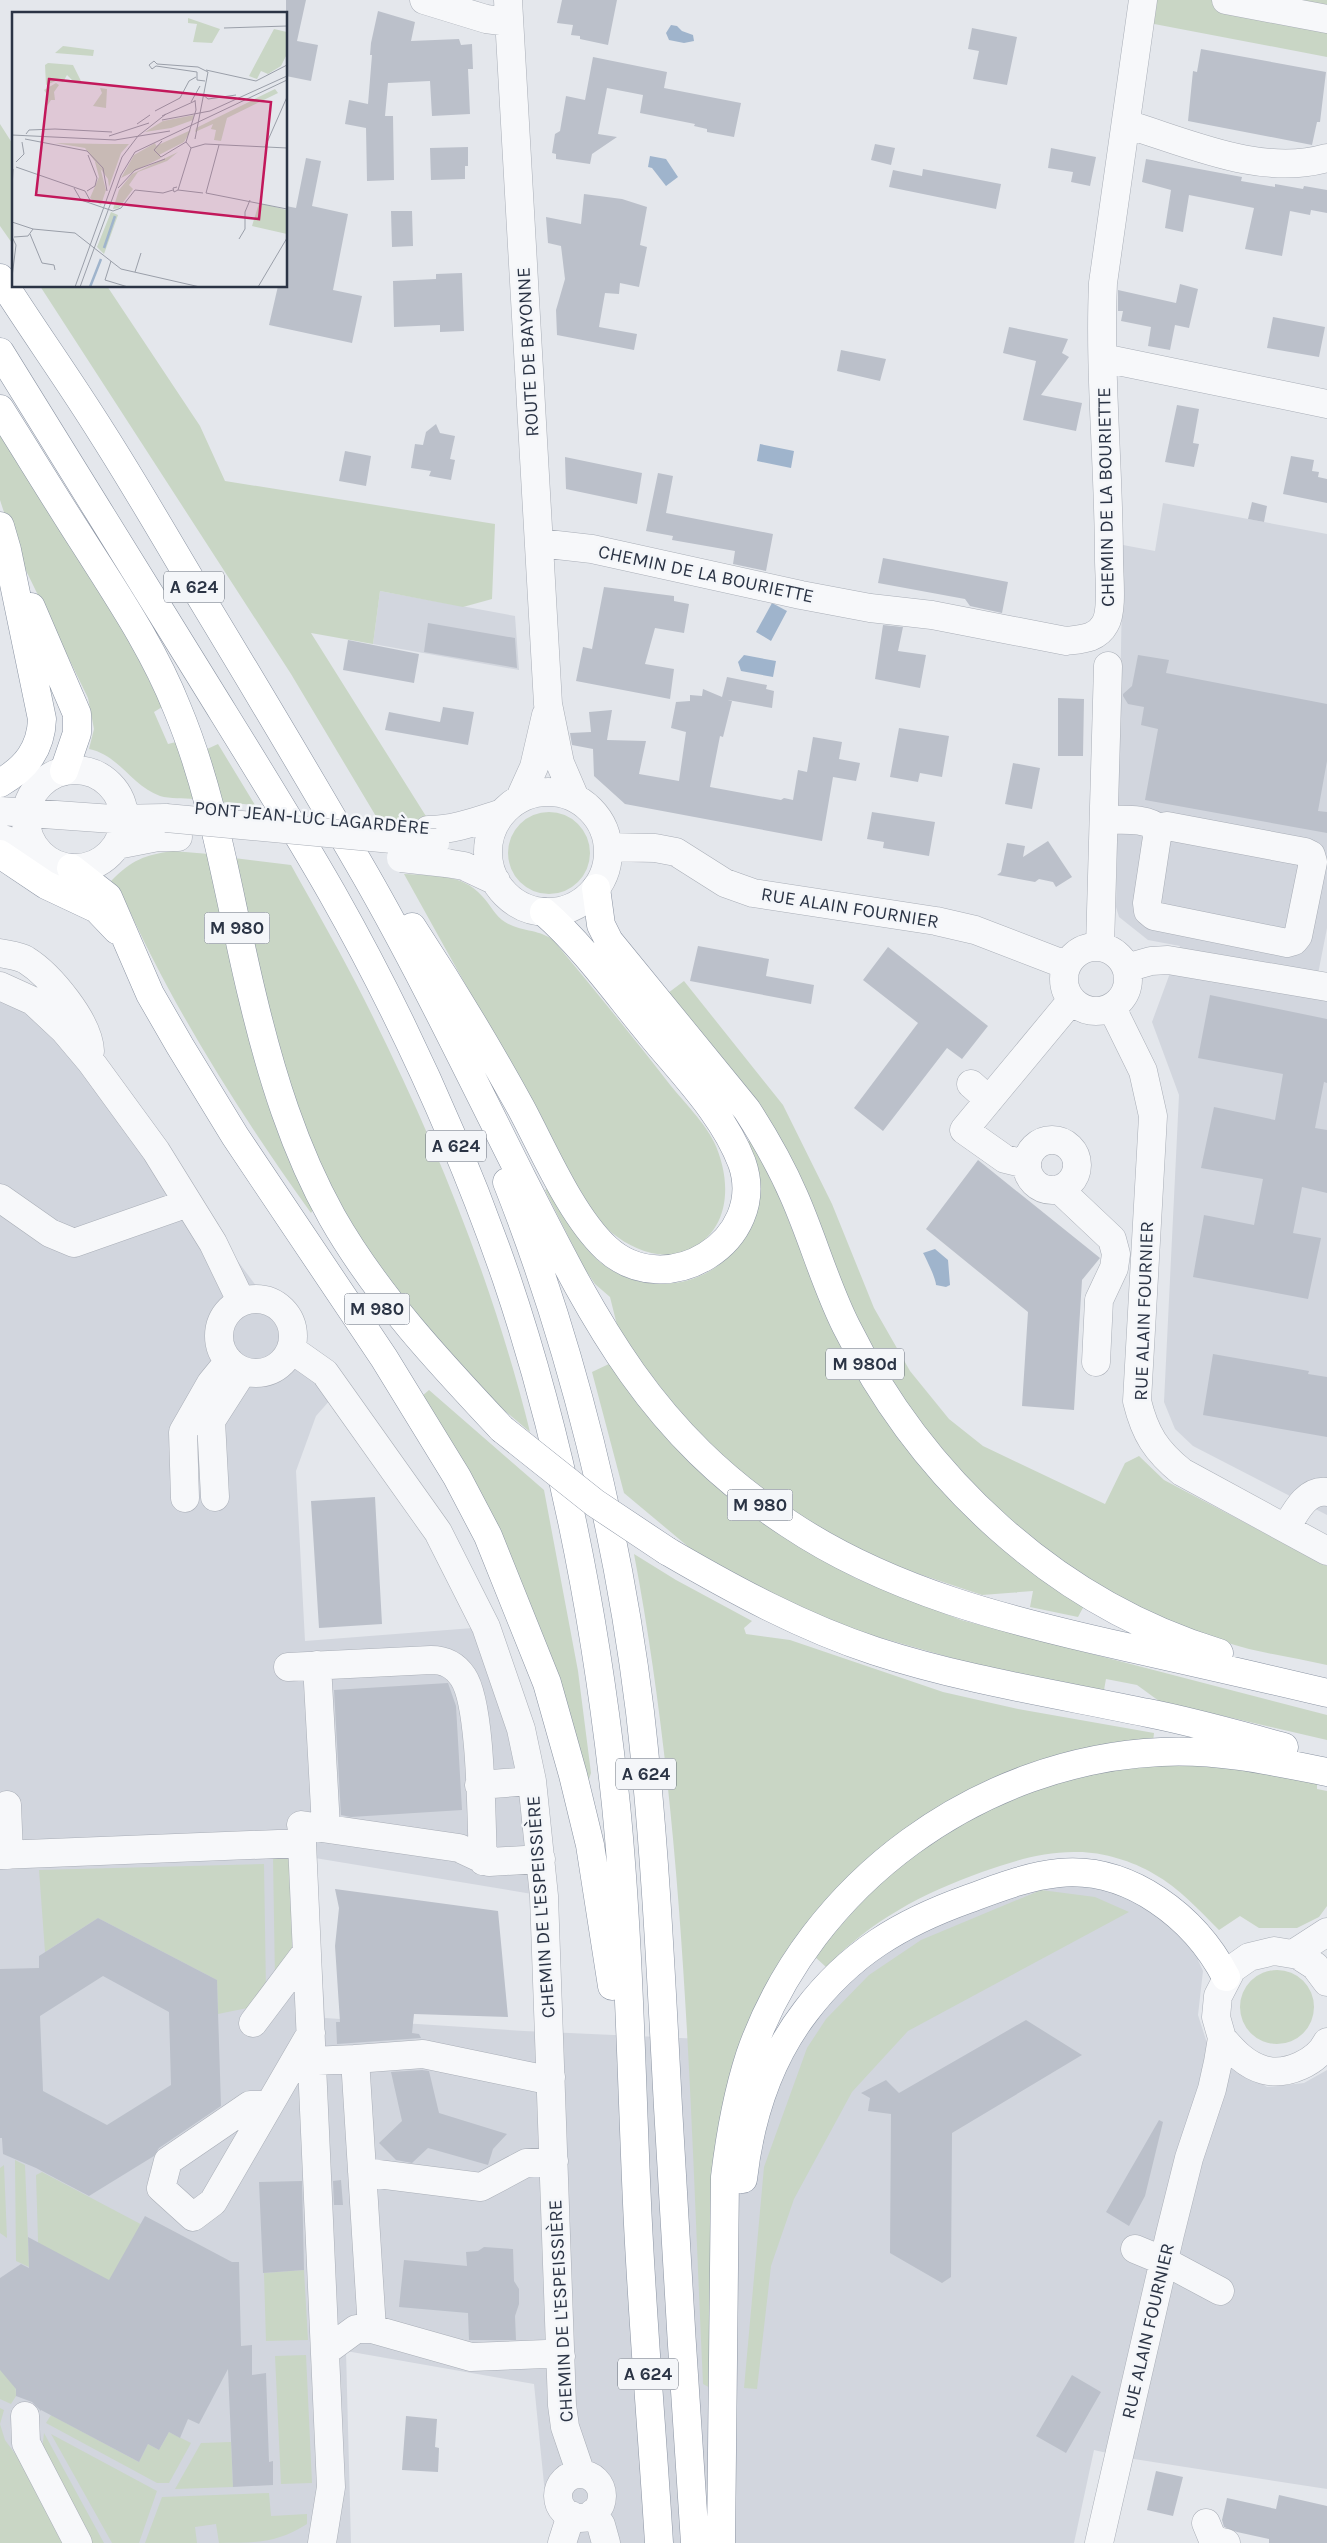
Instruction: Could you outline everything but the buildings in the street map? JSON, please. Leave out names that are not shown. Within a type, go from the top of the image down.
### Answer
[{"type":"highway","name":"A 624","points":[[0,278],[103,434],[286,740],[394,927],[448,1033],[515,1204],[560,1338],[595,1466],[625,1610],[640,1712],[648,1802],[695,2543]]},
{"type":"highway","name":"A 624","points":[[0,352],[277,800],[332,893],[385,993],[429,1084],[476,1197],[506,1276],[562,1470],[594,1639],[615,1797],[632,2040],[637,2204],[659,2543]]},
{"type":"highway","name":"M 980","points":[[0,409],[134,620],[177,707],[202,779],[215,829],[268,1059],[286,1114],[319,1192],[333,1218],[387,1299],[446,1369],[502,1429]]},
{"type":"highway","points":[[4,538],[77,714],[77,733],[64,771]]},
{"type":"highway","points":[[0,783],[21,769],[29,760],[40,739],[42,719],[4,538]]},
{"type":"highway","points":[[286,740],[426,947],[590,1230],[607,1249],[640,1267],[675,1269],[699,1262],[727,1240],[740,1217],[745,1195],[745,1182],[743,1166],[738,1153],[714,1113],[576,942],[544,912]]},
{"type":"highway","points":[[0,854],[46,885],[96,909],[124,938]]},
{"type":"highway","points":[[71,868],[108,897],[124,938],[150,994],[180,1046],[263,1178],[384,1358],[457,1478],[488,1536],[547,1683],[588,1836],[603,1915],[637,2204]]},
{"type":"highway","name":"M 980d","points":[[596,888],[601,925],[610,940],[747,1110],[765,1138],[795,1198],[845,1325],[871,1374],[928,1456],[996,1526],[1032,1556],[1069,1582],[1103,1602],[1174,1636],[1198,1646],[1282,1671],[1297,1686]]},
{"type":"highway","name":"M 980","points":[[448,1033],[576,1285],[617,1353],[672,1425],[722,1475],[758,1504],[824,1546],[857,1564],[946,1599],[1059,1632],[1327,1693]]},
{"type":"highway","name":"M 980","points":[[263,1178],[398,1332],[444,1377],[502,1429],[595,1503],[667,1551],[728,1587],[790,1617],[874,1651],[961,1675],[1150,1713],[1327,1758]]},
{"type":"highway","points":[[721,2543],[725,2177],[730,2136],[740,2090],[751,2053],[764,2023],[794,1966],[817,1934],[863,1880],[911,1840],[981,1798],[1017,1782],[1083,1762],[1160,1752],[1198,1751],[1240,1755],[1327,1772]]},
{"type":"highway","points":[[722,2355],[748,2143],[752,2123],[773,2063],[795,2026],[826,1986],[878,1941],[915,1920],[1016,1882],[1060,1873],[1091,1873],[1140,1889],[1162,1903],[1195,1933],[1218,1963],[1226,1977]]},
{"type":"street","points":[[424,0],[486,19],[509,11]]},
{"type":"street","name":"CHEMIN DE LA BOURIETTE","points":[[539,543],[592,549],[728,580],[870,608],[932,615],[1066,641],[1085,639],[1100,634],[1107,622],[1109,599],[1109,497],[1103,358],[1103,283],[1143,0]]},
{"type":"street","points":[[1226,0],[1327,19]]},
{"type":"street","name":"ROUTE DE BAYONNE","points":[[509,11],[548,704],[560,763],[575,798]]},
{"type":"street","points":[[1126,124],[1229,155],[1268,163],[1310,162],[1327,158]]},
{"type":"street","points":[[1103,358],[1327,404]]},
{"type":"street","points":[[1100,947],[1108,666]]},
{"type":"street","name":"ROUTE DE BAYONNE","points":[[511,806],[534,767],[548,704]]},
{"type":"street","points":[[0,838],[36,850],[57,865],[84,868],[97,863],[108,856],[117,845],[123,832],[122,808],[110,784],[96,775],[80,770],[64,771],[46,779],[31,798],[13,812],[27,830],[36,850]]},
{"type":"street","points":[[0,790],[40,785]]},
{"type":"street","points":[[547,791],[575,798],[592,810],[603,827],[608,847],[606,869],[596,888],[584,900],[569,908],[544,912],[520,905],[506,895],[491,870],[488,845],[491,833],[511,806],[547,791]]},
{"type":"street","name":"PONT JEAN-LUC LAGARDÈRE","points":[[437,845],[443,830],[464,826],[511,806]]},
{"type":"street","name":"PONT JEAN-LUC LAGARDÈRE","points":[[13,812],[122,808],[169,820],[437,845]]},
{"type":"street","name":"PONT JEAN-LUC LAGARDÈRE","points":[[169,820],[437,845],[464,866],[496,881]]},
{"type":"street","name":"PONT JEAN-LUC LAGARDÈRE","points":[[117,845],[158,837],[169,820]]},
{"type":"street","points":[[1104,820],[1131,820],[1154,824],[1160,830]]},
{"type":"street","points":[[1168,826],[1311,855],[1311,871],[1298,936],[1294,941],[1287,943],[1154,916],[1148,911],[1147,903],[1157,837],[1160,830],[1168,826]]},
{"type":"street","points":[[437,845],[488,845]]},
{"type":"street","name":"RUE ALAIN FOURNIER","points":[[608,847],[654,848],[676,852],[725,882],[754,893],[936,921],[975,930],[1066,965]]},
{"type":"street","points":[[1091,947],[1100,947],[1116,954],[1126,968],[1128,979],[1126,990],[1112,1008],[1102,1012],[1090,1012],[1080,1008],[1071,1001],[1063,984],[1066,965],[1076,953],[1091,947]]},
{"type":"street","points":[[0,953],[25,959],[48,978],[76,1014],[90,1046],[91,1062]]},
{"type":"street","points":[[1126,968],[1151,961],[1168,960],[1327,987]]},
{"type":"street","points":[[0,986],[33,1001],[64,1030],[91,1062],[156,1151],[213,1242],[241,1301]]},
{"type":"street","points":[[1026,1164],[1005,1159],[964,1130],[980,1092],[1071,1001]]},
{"type":"street","name":"RUE ALAIN FOURNIER","points":[[1112,1008],[1143,1071],[1153,1116],[1138,1401],[1142,1420],[1149,1438],[1163,1457],[1182,1472],[1327,1551]]},
{"type":"street","points":[[1047,1140],[1063,1142],[1075,1154],[1076,1171],[1073,1179],[1060,1189],[1044,1190],[1037,1186],[1027,1172],[1028,1156],[1038,1143],[1047,1140]]},
{"type":"street","points":[[1060,1189],[1112,1239],[1116,1254],[1114,1268],[1099,1300],[1096,1362]]},
{"type":"street","points":[[0,1198],[50,1233],[74,1243],[188,1203]]},
{"type":"street","points":[[253,1298],[265,1299],[276,1304],[286,1313],[292,1324],[293,1337],[291,1349],[285,1359],[276,1367],[260,1372],[236,1366],[222,1351],[219,1340],[219,1328],[223,1317],[241,1301],[253,1298]]},
{"type":"street","name":"CHEMIN DE L'ESPEISSIÈRE","points":[[291,1349],[324,1373],[438,1532],[486,1627],[518,1719],[532,1781],[541,1859],[561,2356],[566,2427],[581,2474],[594,2478],[601,2489],[601,2502],[582,2514]]},
{"type":"street","points":[[216,1497],[211,1421],[236,1366]]},
{"type":"street","points":[[185,1498],[182,1432],[211,1383],[236,1366]]},
{"type":"street","points":[[1286,1528],[1301,1504],[1313,1494],[1327,1492]]},
{"type":"street","points":[[288,1667],[431,1660],[450,1663],[464,1678],[471,1694],[475,1715],[483,1860]]},
{"type":"street","points":[[317,1665],[314,1826],[459,1848],[483,1860],[494,1863],[541,1859]]},
{"type":"street","points":[[479,1785],[532,1781]]},
{"type":"street","points":[[7,1805],[4,1855],[302,1843],[305,1954],[311,2032],[331,2487],[322,2543]]},
{"type":"street","points":[[1293,1954],[1327,1932]]},
{"type":"street","name":"RUE ALAIN FOURNIER","points":[[1327,1982],[1315,1966],[1293,1954],[1274,1951],[1249,1957],[1232,1969],[1226,1977],[1218,1996],[1216,2017],[1222,2038],[1235,2053],[1259,2068],[1266,2070],[1292,2069],[1309,2061],[1327,2042]]},
{"type":"street","points":[[253,2023],[305,1954]]},
{"type":"street","points":[[268,2105],[311,2032]]},
{"type":"street","name":"RUE ALAIN FOURNIER","points":[[1099,2543],[1189,2158],[1212,2089],[1222,2038]]},
{"type":"street","points":[[312,2061],[423,2054],[538,2078],[551,2077]]},
{"type":"street","points":[[355,2059],[372,2328]]},
{"type":"street","name":"RUE ALAIN FOURNIER","points":[[1201,2121],[1220,2093],[1246,2071],[1259,2068]]},
{"type":"street","points":[[362,2172],[481,2187],[526,2162],[554,2161]]},
{"type":"street","points":[[1135,2249],[1164,2261],[1220,2291]]},
{"type":"street","points":[[326,2351],[356,2329],[372,2328],[471,2357],[546,2354],[561,2356]]},
{"type":"street","points":[[25,2416],[26,2443],[78,2543]]},
{"type":"street","points":[[562,2543],[582,2514],[601,2525],[606,2543]]},
{"type":"street","points":[[1206,2524],[1213,2540],[1226,2543]]},
{"type":"shaded area","points":[[1163,503],[1327,534],[1327,928],[1318,974],[1327,976],[1327,1515],[1193,1446],[1175,1429],[1164,1402],[1179,1095],[1152,1022],[1180,946],[1148,940],[1119,917],[1116,907],[1123,545],[1155,551]]},
{"type":"shaded area","points":[[380,591],[515,616],[519,670],[373,644]]},
{"type":"shaded area","points":[[0,986],[91,1062],[279,1317],[338,1391],[316,1416],[296,1471],[305,1641],[486,1627],[544,1896],[315,1858],[325,2018],[524,2031],[795,2043],[805,2011],[915,1920],[1091,1873],[1199,1937],[1198,1960],[1203,1971],[1198,2015],[1207,2043],[1267,2087],[1304,2083],[1327,2070],[1327,2489],[1134,2459],[1094,2450],[1074,2543],[564,2543],[564,2526],[545,2494],[534,2384],[346,2351],[351,2543],[0,2543]]},
{"type":"green space","points":[[1152,0],[1327,0],[1327,57],[1149,23]]},
{"type":"green space","points":[[0,124],[12,143],[12,243],[0,226]]},
{"type":"green space","points":[[41,288],[108,288],[200,426],[225,481],[495,524],[492,599],[463,607],[380,591],[373,644],[311,633],[429,821],[423,823],[377,818],[291,674]]},
{"type":"green space","points":[[0,431],[134,649],[162,707],[154,712],[168,744],[176,742],[194,799],[160,796],[141,785],[109,757],[89,749],[94,729],[88,698],[17,552],[0,500]]},
{"type":"green space","points":[[218,744],[255,805],[220,802],[205,750]]},
{"type":"green space","points":[[549,812],[565,815],[578,824],[587,837],[590,853],[587,869],[578,882],[565,891],[549,894],[533,891],[520,882],[511,869],[508,853],[511,837],[520,824],[533,815]]},
{"type":"green space","points":[[173,851],[209,854],[248,1036],[275,1125],[313,1210],[311,1213],[232,1097],[184,1017],[121,892],[111,881],[132,863],[154,854]]},
{"type":"green space","points":[[234,858],[291,865],[356,984],[415,1105],[480,1266],[515,1376],[530,1432],[486,1395],[424,1331],[334,1201],[280,1067]]},
{"type":"green space","points":[[404,874],[446,877],[465,883],[482,896],[505,922],[517,928],[543,934],[554,941],[694,1113],[714,1142],[724,1172],[725,1188],[724,1204],[720,1218],[712,1231],[701,1242],[686,1251],[676,1254],[656,1254],[628,1244],[603,1224],[574,1181]]},
{"type":"green space","points":[[684,981],[783,1105],[832,1204],[874,1308],[910,1371],[949,1419],[983,1446],[1105,1504],[1125,1463],[1139,1456],[1164,1480],[1327,1566],[1327,1665],[1249,1649],[1221,1641],[1138,1607],[1086,1578],[1037,1545],[1001,1515],[968,1482],[938,1446],[884,1369],[668,993]]},
{"type":"green space","points":[[752,1140],[771,1176],[823,1306],[846,1355],[874,1402],[907,1449],[1085,1604],[1078,1617],[1030,1607],[1033,1591],[982,1595],[907,1570],[851,1545],[797,1514],[754,1484],[688,1423],[619,1333],[610,1297],[595,1284],[584,1268],[545,1190],[550,1187],[580,1239],[595,1258],[604,1265],[623,1276],[643,1282],[664,1284],[685,1281],[704,1274],[722,1263],[737,1248],[756,1213],[758,1182],[753,1158],[747,1142]]},
{"type":"green space","points":[[611,1363],[763,1521],[808,1552],[857,1579],[961,1620],[1327,1715],[1327,1740],[1159,1701],[1137,1685],[1106,1679],[1104,1690],[977,1665],[864,1633],[812,1612],[756,1585],[691,1549],[624,1493],[592,1372]]},
{"type":"green space","points":[[429,1390],[544,1490],[578,1671],[591,1773],[588,1782],[421,1397]]},
{"type":"green space","points":[[634,1554],[676,1580],[752,1621],[744,1628],[746,1634],[790,1640],[943,1692],[1018,1709],[1154,1733],[1153,1742],[950,1803],[758,2009],[712,2389],[703,2384],[689,2072],[675,1864],[665,1760]]},
{"type":"green space","points":[[1188,1764],[1252,1769],[1317,1784],[1317,1789],[1327,1791],[1327,1906],[1319,1917],[1297,1928],[1259,1928],[1240,1916],[1219,1930],[1180,1893],[1146,1869],[1127,1861],[1087,1852],[1053,1853],[1017,1861],[982,1872],[918,1899],[861,1935],[826,1967],[814,1956],[863,1901],[894,1870],[933,1840],[979,1814],[1027,1793],[1075,1777],[1102,1771]]},
{"type":"green space","points":[[273,1857],[294,1858],[298,1943],[275,1981]]},
{"type":"green space","points":[[264,1864],[266,1992],[257,2006],[218,2014],[217,1980],[98,1918],[45,1952],[39,1870]]},
{"type":"green space","points":[[1041,1890],[1095,1897],[1129,1912],[908,2031],[852,2092],[794,2199],[771,2266],[757,2389],[744,2388],[764,2167],[807,2048],[826,2019],[869,1975],[921,1940]]},
{"type":"green space","points":[[1277,1970],[1291,1973],[1303,1981],[1311,1993],[1314,2007],[1311,2021],[1303,2033],[1291,2041],[1277,2044],[1263,2041],[1251,2033],[1243,2021],[1240,2007],[1243,1993],[1251,1981],[1263,1973]]},
{"type":"green space","points":[[15,2160],[25,2165],[29,2267],[16,2261]]},
{"type":"green space","points":[[4,2165],[7,2238],[0,2233],[0,2168]]},
{"type":"green space","points":[[42,2172],[150,2229],[121,2287],[39,2273],[36,2175]]},
{"type":"green space","points":[[304,2270],[308,2340],[266,2341],[264,2273]]},
{"type":"green space","points":[[306,2355],[312,2483],[281,2484],[275,2356]]},
{"type":"green space","points":[[0,2370],[15,2374],[16,2396],[11,2404],[0,2399]]},
{"type":"green space","points":[[0,2408],[4,2410],[0,2424]]},
{"type":"green space","points":[[51,2415],[139,2462],[148,2444],[159,2450],[169,2432],[191,2443],[169,2483],[157,2483],[46,2423]]},
{"type":"green space","points":[[0,2424],[5,2440],[16,2455],[31,2464],[73,2543],[0,2543]]},
{"type":"green space","points":[[44,2433],[104,2543],[88,2543],[41,2459]]},
{"type":"green space","points":[[51,2434],[157,2491],[139,2543],[112,2543]]},
{"type":"green space","points":[[231,2442],[233,2487],[175,2489],[201,2443]]},
{"type":"green space","points":[[269,2493],[271,2516],[307,2514],[307,2524],[286,2535],[265,2541],[219,2543],[216,2524],[195,2527],[197,2543],[145,2543],[162,2497]]},
{"type":"water","points":[[671,25],[677,26],[682,31],[693,35],[694,41],[684,43],[669,40],[666,33]]},
{"type":"water","points":[[650,156],[666,159],[678,177],[666,186],[652,168],[648,167]]},
{"type":"water","points":[[760,444],[794,451],[791,468],[757,461]]},
{"type":"water","points":[[772,603],[787,611],[771,641],[756,632]]},
{"type":"water","points":[[744,655],[776,661],[773,677],[741,671],[738,662]]},
{"type":"water","points":[[935,1249],[948,1260],[950,1285],[946,1287],[936,1285],[923,1253]]}]
